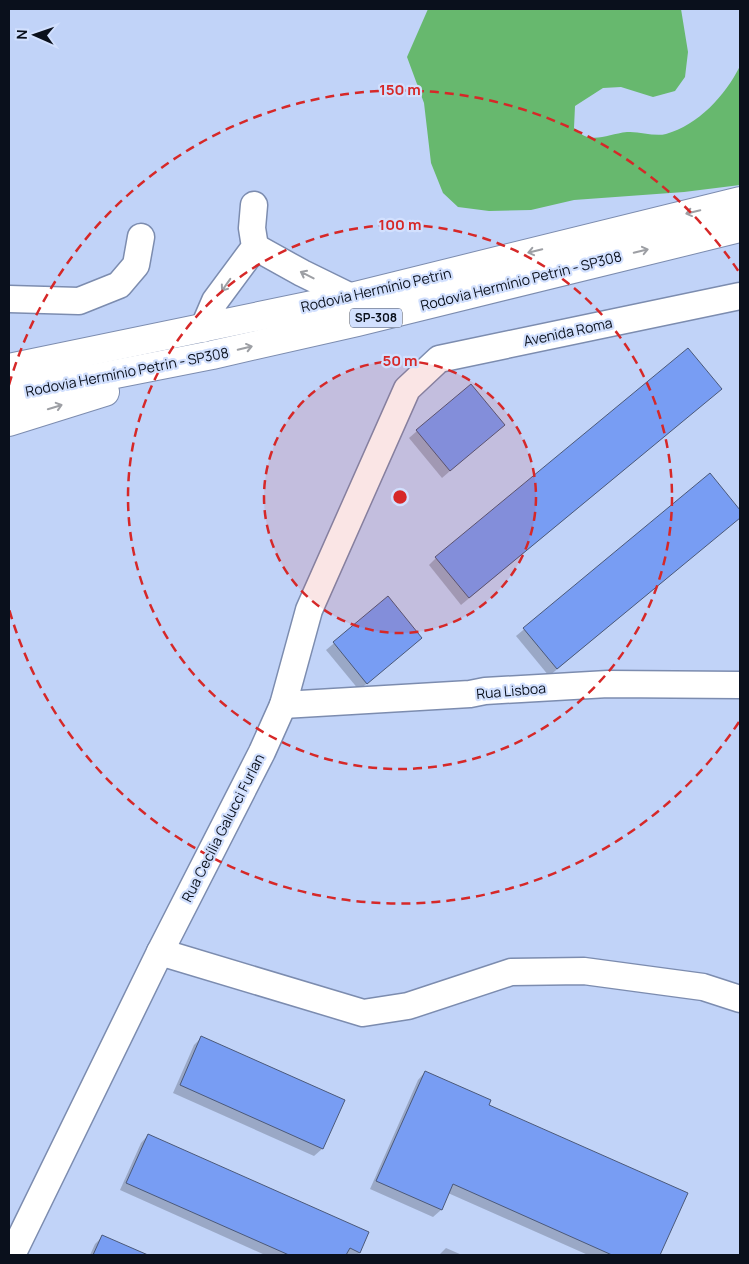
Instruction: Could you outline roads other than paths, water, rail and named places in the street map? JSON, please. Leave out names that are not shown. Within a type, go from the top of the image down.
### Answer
[{"type":"main road","name":"Rodovia Hermínio Petrin","points":[[9,368],[351,297],[740,201]]},
{"type":"main road","name":"Rodovia Hermínio Petrin - SP308","points":[[9,395],[212,355],[357,322],[740,228]]},
{"type":"main road","points":[[9,351],[138,335],[194,331]]},
{"type":"main road","points":[[9,422],[114,389],[212,355]]},
{"type":"street","points":[[194,331],[255,247],[252,228],[254,205]]},
{"type":"street","points":[[9,299],[79,301],[119,285],[136,264],[141,237]]},
{"type":"street","points":[[255,247],[351,297]]},
{"type":"street","name":"Avenida Roma","points":[[407,389],[439,360],[740,296]]},
{"type":"street","name":"Rua Cecília Galucci Furlan","points":[[12,1255],[160,952],[262,752],[283,706],[309,610],[407,389]]},
{"type":"street","name":"Rua Lisboa","points":[[283,706],[608,684],[740,686]]},
{"type":"street","points":[[160,952],[363,1013],[408,1006],[511,972],[584,971],[702,987],[740,999]]}]
